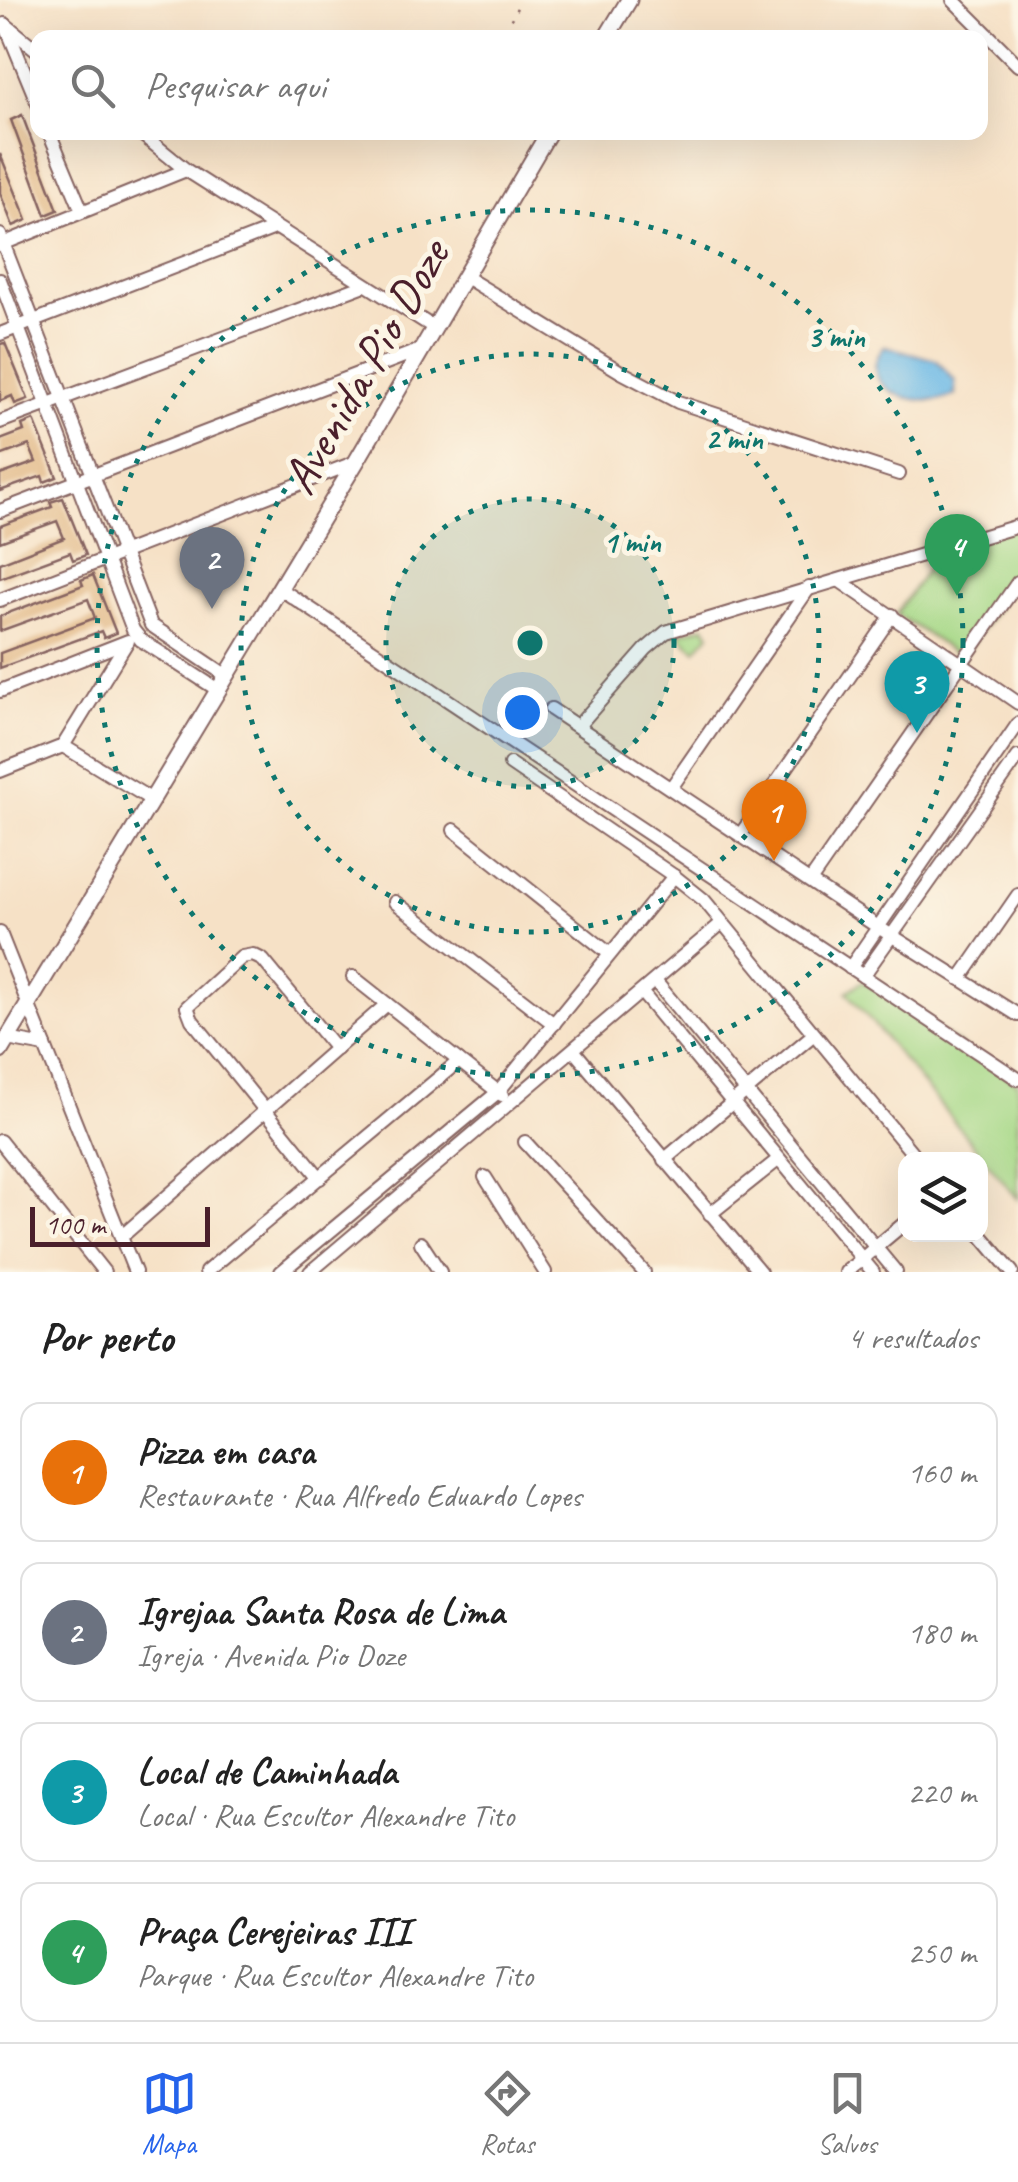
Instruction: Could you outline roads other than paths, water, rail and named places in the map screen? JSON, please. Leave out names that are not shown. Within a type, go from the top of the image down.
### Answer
[{"type":"street","points":[[611,30],[629,0]]},
{"type":"street","points":[[953,0],[983,30]]},
{"type":"street","points":[[2,22],[30,45]]},
{"type":"street","points":[[2,22],[30,86]]},
{"type":"street","points":[[988,36],[1018,66]]},
{"type":"street","points":[[53,140],[82,212]]},
{"type":"street","points":[[149,140],[186,170],[433,327]]},
{"type":"street","name":"Avenida Pio Doze","points":[[4,1044],[356,462],[544,140]]},
{"type":"street","points":[[186,170],[1,241],[151,625],[222,683]]},
{"type":"street","points":[[0,334],[276,228]]},
{"type":"street","points":[[464,276],[621,372],[678,402],[898,474]]},
{"type":"street","points":[[0,280],[106,559],[132,639],[222,683]]},
{"type":"street","points":[[0,422],[365,285]]},
{"type":"street","points":[[0,510],[420,350]]},
{"type":"street","points":[[0,600],[356,462]]},
{"type":"street","points":[[578,726],[646,648],[666,632],[1018,526]]},
{"type":"street","points":[[840,580],[1018,703]]},
{"type":"street","points":[[811,880],[1018,582]]},
{"type":"street","points":[[279,588],[1018,1079]]},
{"type":"street","points":[[672,788],[809,588]]},
{"type":"street","points":[[740,834],[892,616]]},
{"type":"street","points":[[0,692],[132,639],[151,625]]},
{"type":"street","points":[[0,772],[63,746],[132,639]]},
{"type":"street","points":[[551,708],[1018,1015]]},
{"type":"street","points":[[857,972],[878,926],[1018,724]]},
{"type":"street","points":[[63,746],[152,800]]},
{"type":"street","points":[[857,972],[892,935],[1018,757]]},
{"type":"street","points":[[510,764],[704,900],[911,1152]]},
{"type":"street","points":[[454,830],[610,954]]},
{"type":"street","points":[[281,1272],[498,1092],[674,876]]},
{"type":"street","points":[[960,978],[1018,896]]},
{"type":"street","points":[[395,902],[554,1024]]},
{"type":"street","points":[[310,1272],[722,923]]},
{"type":"street","points":[[0,933],[135,1272]]},
{"type":"street","points":[[320,1178],[192,1020],[188,1007],[242,957],[253,956],[264,960],[336,1049]]},
{"type":"street","points":[[353,976],[511,1104]]},
{"type":"street","points":[[656,982],[896,1272]]},
{"type":"street","points":[[642,993],[873,1272]]},
{"type":"street","points":[[121,1237],[388,1004]]},
{"type":"street","points":[[664,1160],[814,1034]]},
{"type":"street","points":[[4,1044],[44,1046]]},
{"type":"street","points":[[574,1051],[760,1272]]},
{"type":"street","points":[[206,1272],[459,1061]]},
{"type":"street","points":[[0,1141],[104,1272]]},
{"type":"street","points":[[525,1142],[644,1272]]},
{"type":"street","points":[[710,1214],[780,1158]]},
{"type":"street","points":[[484,1177],[545,1272]]},
{"type":"street","points":[[338,1225],[350,1238]]},
{"type":"street","points":[[846,1272],[898,1229]]},
{"type":"street","points":[[987,1242],[1012,1272]]},
{"type":"street","points":[[421,1243],[440,1272]]},
{"type":"water","points":[[885,346],[936,360],[955,381],[955,395],[925,400],[894,393],[876,374],[876,361]]},
{"type":"place","name":"Praça Cerejeiras III","points":[[957,596]]},
{"type":"place","name":"Igrejaa Santa Rosa de Lima","points":[[212,609]]},
{"type":"place","name":"Local de Caminhada","points":[[917,733]]},
{"type":"place","name":"Pizza em casa","points":[[774,861]]}]
